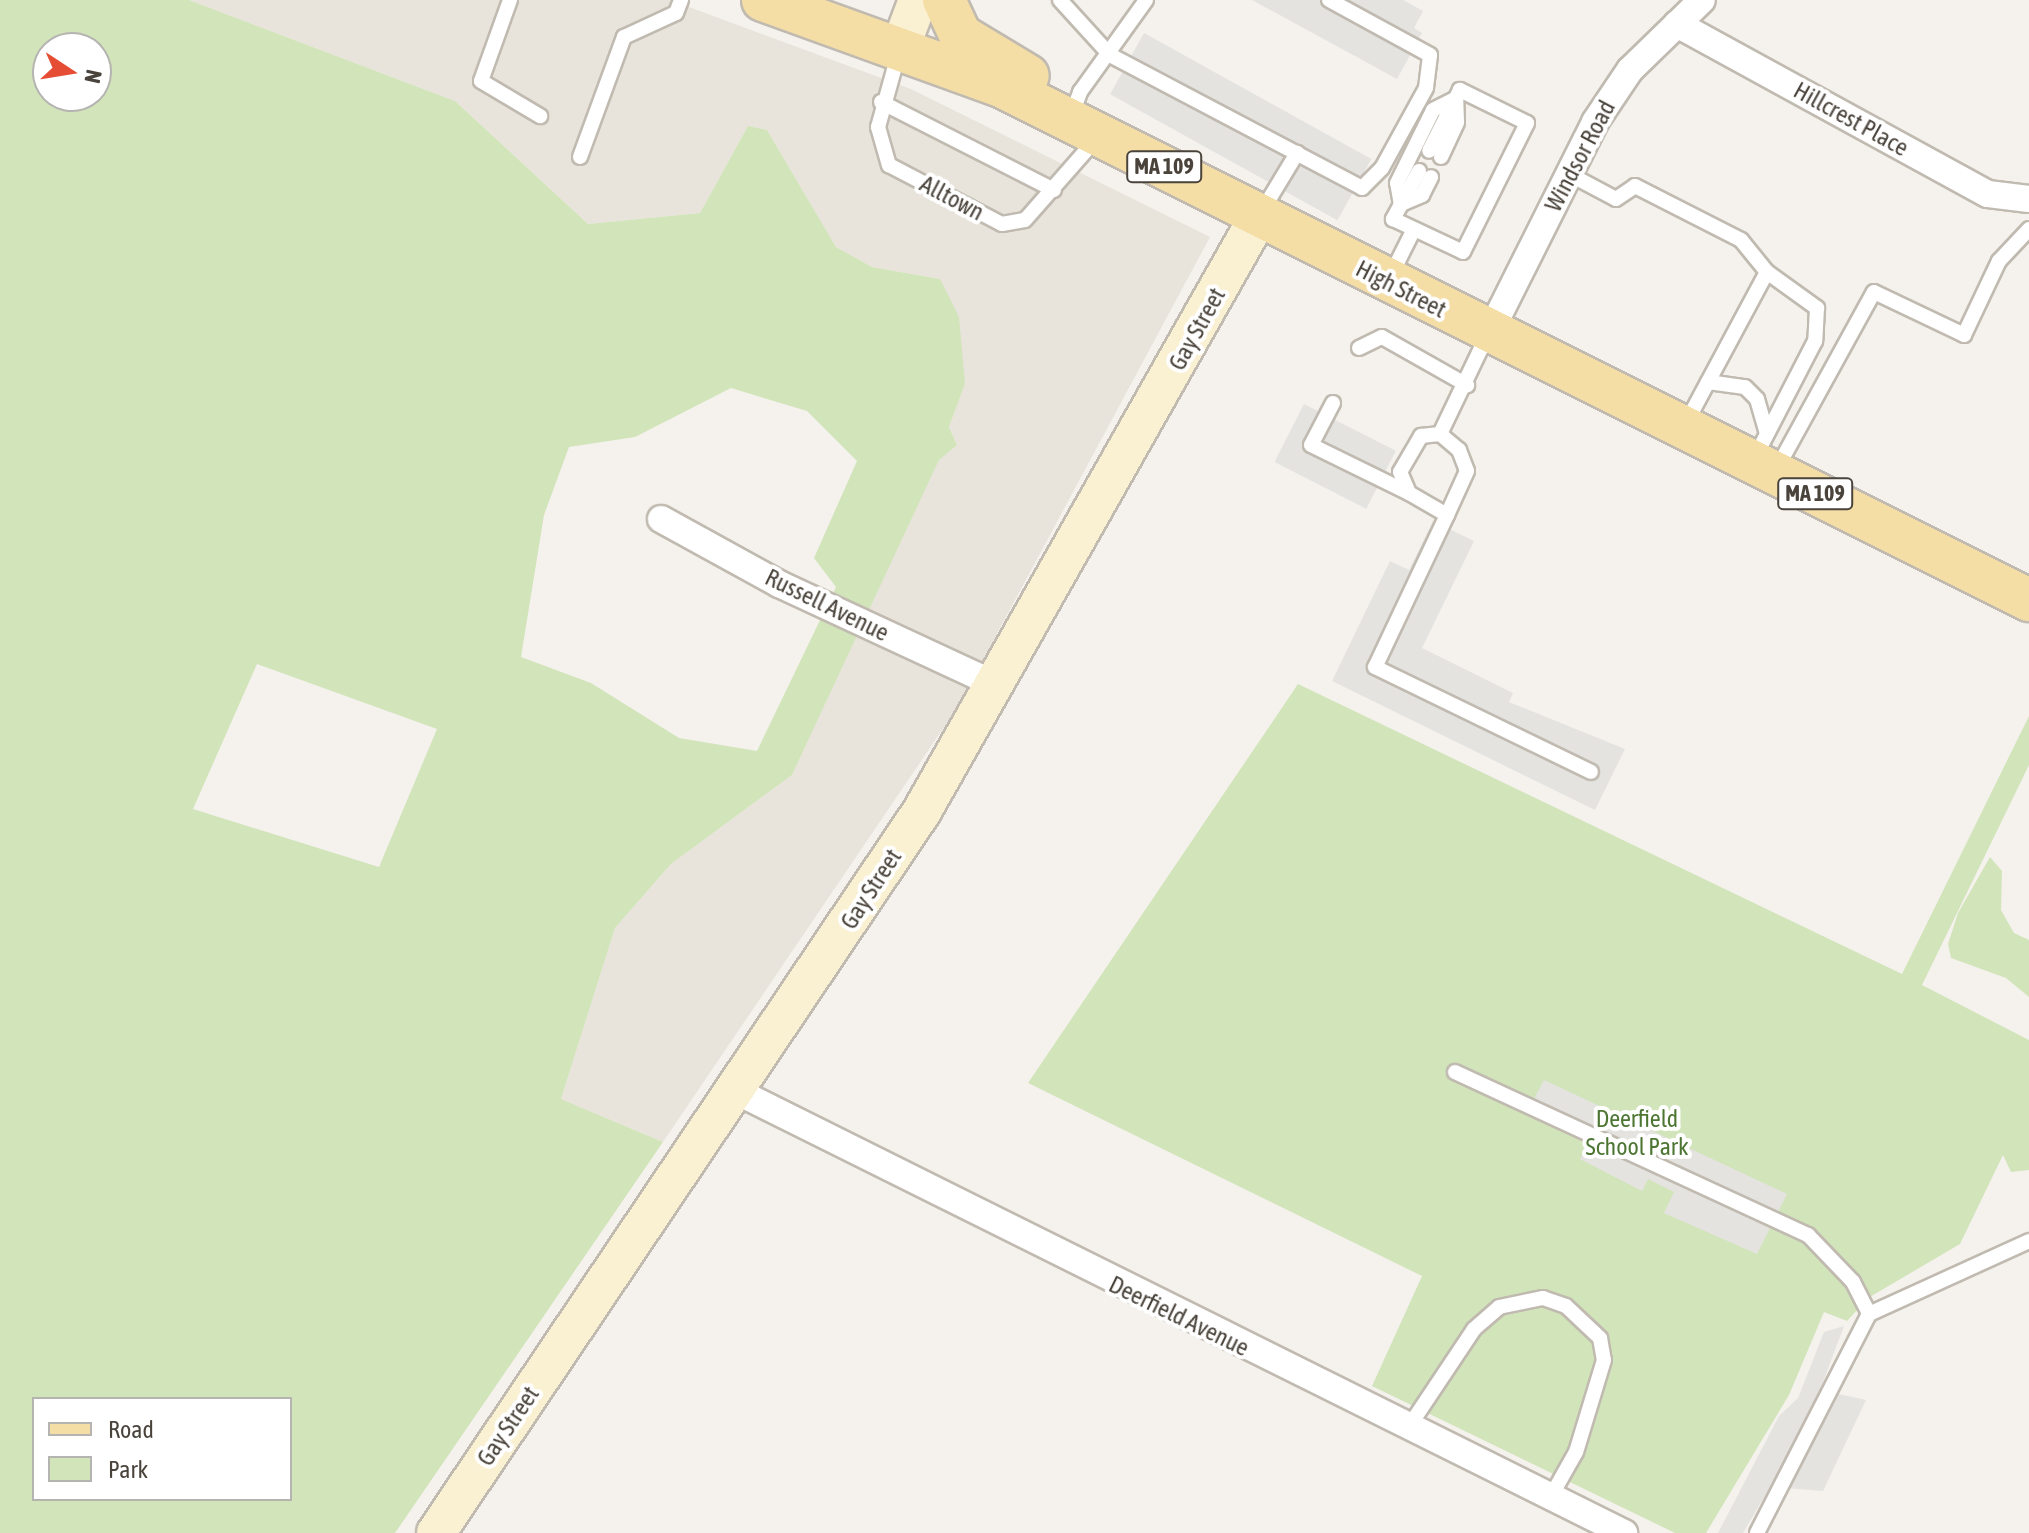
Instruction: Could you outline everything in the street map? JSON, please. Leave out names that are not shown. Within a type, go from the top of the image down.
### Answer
[{"type":"main road","points":[[944,0],[960,35],[1051,92],[1085,126]]},
{"type":"main road","name":"High Street","points":[[778,2],[900,48],[1085,126],[1489,334],[1683,428],[1764,457],[2029,600]]},
{"type":"street","points":[[900,48],[918,0]]},
{"type":"street","name":"Windsor Road","points":[[1489,334],[1569,174],[1630,70],[1702,0]]},
{"type":"street","name":"Hillcrest Place","points":[[1677,24],[1988,194],[2029,199]]},
{"type":"street","name":"Gay Street","points":[[436,1533],[738,1092],[997,685],[1259,216]]},
{"type":"street","name":"Russell Avenue","points":[[661,519],[779,584],[997,685]]},
{"type":"street","name":"Deerfield Avenue","points":[[738,1092],[1624,1533]]},
{"type":"lane","points":[[510,0],[481,81],[540,116]]},
{"type":"lane","points":[[580,157],[624,37],[676,13],[681,0]]},
{"type":"lane","points":[[1060,0],[1110,55],[1362,188],[1382,168],[1426,88],[1430,55],[1329,0]]},
{"type":"lane","name":"Alltown","points":[[900,48],[881,102],[878,127],[889,165],[1002,224],[1025,220],[1054,190],[1085,126],[1080,92],[1110,55],[1146,0]]},
{"type":"lane","points":[[1425,174],[1393,219],[1463,252],[1527,123],[1460,90],[1435,154]]},
{"type":"lane","points":[[1401,205],[1397,183],[1433,110],[1456,99]]},
{"type":"lane","points":[[881,102],[1054,190]]},
{"type":"lane","points":[[1259,216],[1297,153]]},
{"type":"lane","points":[[1569,174],[1616,199],[1635,186],[1741,240],[1767,272],[1810,300],[1818,328],[1764,457]]},
{"type":"lane","points":[[1387,282],[1414,229]]},
{"type":"lane","points":[[1764,457],[1874,292],[1964,335],[1999,261],[2029,229]]},
{"type":"lane","points":[[1683,428],[1767,272]]},
{"type":"lane","points":[[1440,434],[1467,385],[1489,334]]},
{"type":"lane","points":[[1359,348],[1382,337],[1467,385]]},
{"type":"lane","points":[[1708,382],[1745,387],[1757,399],[1764,457]]},
{"type":"lane","points":[[1333,403],[1311,445],[1447,515]]},
{"type":"lane","points":[[1409,493],[1400,472],[1405,453],[1421,436],[1440,434],[1459,450],[1467,471],[1375,667],[1591,772]]},
{"type":"lane","points":[[1455,1072],[1808,1235],[1833,1254],[1869,1314]]},
{"type":"lane","points":[[1757,1533],[1869,1314],[2029,1241]]},
{"type":"lane","points":[[1408,1428],[1474,1329],[1499,1307],[1543,1298],[1566,1306],[1588,1320],[1604,1360],[1576,1452],[1550,1498]]},
{"type":"shaded area","points":[[189,0],[670,0],[911,89],[1210,237],[957,708],[663,1142],[561,1099],[615,928],[671,864],[792,775],[939,459],[957,445],[949,427],[965,384],[940,279],[872,267],[836,247],[767,130],[748,126],[700,213],[588,224],[455,101]]},
{"type":"shaded area","points":[[1252,0],[1403,0],[1423,11],[1414,28],[1422,33],[1397,79]]},
{"type":"shaded area","points":[[1144,33],[1371,159],[1337,220],[1110,94]]},
{"type":"shaded area","points":[[1304,404],[1396,451],[1366,509],[1274,462]]},
{"type":"shaded area","points":[[1433,521],[1474,541],[1422,648],[1513,693],[1509,702],[1625,749],[1595,810],[1332,681],[1390,561],[1409,570]]},
{"type":"shaded area","points":[[1544,1080],[1787,1194],[1757,1254],[1664,1213],[1674,1192],[1648,1179],[1642,1191],[1580,1159],[1590,1140],[1526,1114]]},
{"type":"shaded area","points":[[1844,1326],[1820,1390],[1866,1400],[1823,1491],[1770,1487],[1743,1533],[1718,1533],[1779,1416],[1798,1398],[1824,1332]]},
{"type":"green space","points":[[0,0],[189,0],[455,101],[588,224],[700,213],[748,126],[767,130],[836,247],[872,267],[940,279],[959,317],[965,384],[949,427],[957,445],[939,460],[792,775],[671,864],[615,928],[561,1099],[663,1142],[395,1533],[0,1533]],"holes":[[[731,388],[807,411],[857,461],[814,558],[836,587],[757,751],[679,738],[591,683],[521,657],[544,515],[569,447],[635,437]],[[257,664],[437,729],[379,867],[193,809]]]},
{"type":"green space","name":"Deerfield School Park","points":[[1298,684],[1902,974],[2029,716],[2029,765],[1922,985],[2029,1040],[2029,1170],[2011,1172],[2003,1155],[1960,1244],[1868,1298],[1847,1321],[1824,1312],[1789,1395],[1706,1533],[1675,1533],[1372,1386],[1422,1276],[1028,1083]]},
{"type":"green space","points":[[1990,857],[2002,871],[2001,910],[2014,933],[2029,940],[2029,997],[2006,978],[1951,958],[1948,944],[1958,913]]}]
